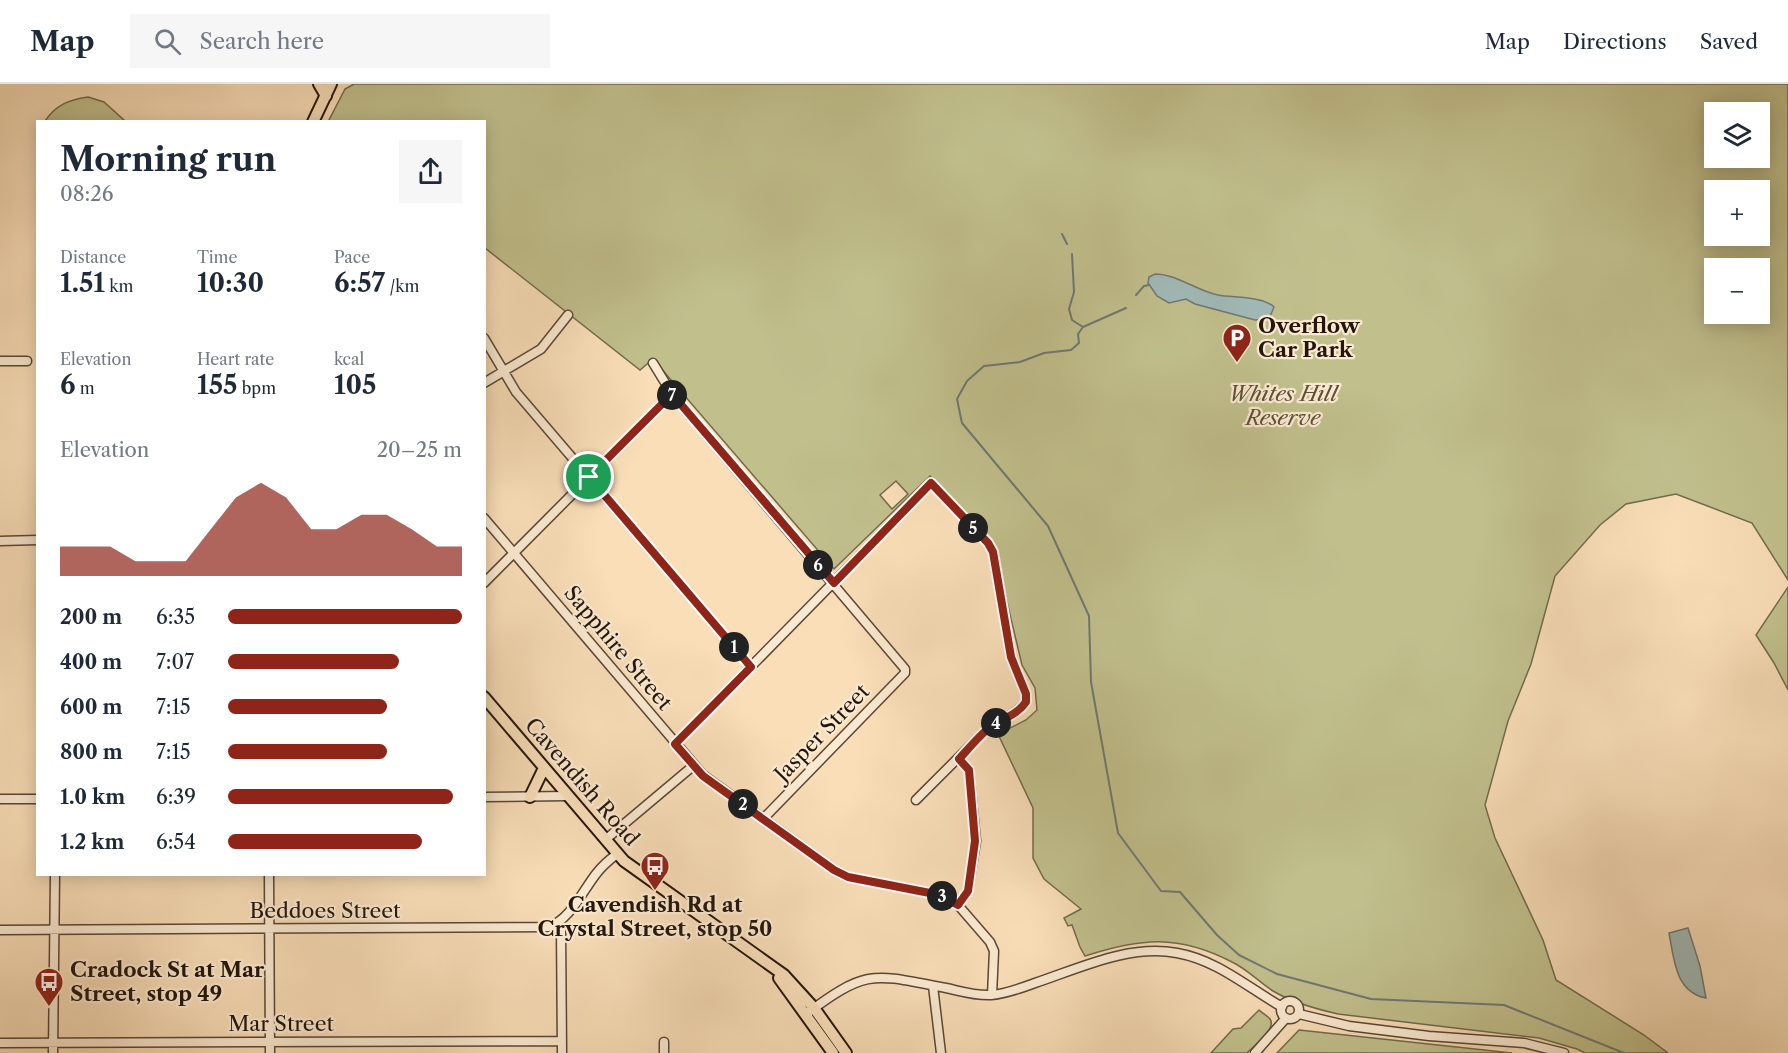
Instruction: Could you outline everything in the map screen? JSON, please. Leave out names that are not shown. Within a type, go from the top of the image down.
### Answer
[{"type":"main road","points":[[319,84],[326,96]]},
{"type":"main road","points":[[314,120],[332,84]]},
{"type":"main road","name":"Cavendish Road","points":[[486,699],[617,854],[633,869],[789,980],[810,1011],[833,1053]]},
{"type":"main road","points":[[530,797],[544,768]]},
{"type":"main road","name":"Cavendish Road","points":[[810,1011],[846,1053]]},
{"type":"street","points":[[486,382],[541,349],[568,315]]},
{"type":"street","points":[[486,341],[516,392],[751,667]]},
{"type":"street","points":[[0,361],[27,361]]},
{"type":"street","points":[[653,363],[672,394],[834,583]]},
{"type":"street","points":[[486,581],[672,394]]},
{"type":"street","points":[[675,744],[931,483],[988,543],[993,552],[1011,657],[1026,694],[1026,702],[1019,712],[998,721],[987,729],[916,800]]},
{"type":"street","name":"Sapphire Street","points":[[486,520],[703,776],[834,870],[848,877],[940,895],[958,905],[990,942],[994,951],[992,995]]},
{"type":"street","points":[[0,541],[36,540]]},
{"type":"street","name":"Jasper Street","points":[[764,818],[906,674],[895,655],[834,583]]},
{"type":"street","points":[[958,905],[968,891],[975,841],[969,770],[959,759]]},
{"type":"street","points":[[605,840],[693,766]]},
{"type":"street","points":[[486,797],[568,796]]},
{"type":"street","points":[[0,799],[36,799]]},
{"type":"street","points":[[562,1053],[561,929],[557,924],[597,872],[617,854]]},
{"type":"street","points":[[53,1053],[55,876]]},
{"type":"street","points":[[269,876],[270,1053]]},
{"type":"street","name":"Beddoes Street","points":[[0,930],[548,927],[557,924]]},
{"type":"street","points":[[810,1011],[848,985],[866,978],[887,977],[992,995],[1129,953],[1175,952],[1214,964],[1282,1007]]},
{"type":"street","points":[[933,986],[941,1053]]},
{"type":"street","points":[[1287,1002],[1294,1002],[1299,1007],[1299,1014],[1294,1019],[1286,1018],[1282,1013],[1282,1007],[1287,1002]]},
{"type":"street","points":[[1299,1014],[1349,1026],[1429,1036],[1524,1043],[1564,1053]]},
{"type":"street","points":[[1255,1053],[1286,1018]]},
{"type":"street","name":"Mar Street","points":[[0,1043],[562,1041]]},
{"type":"street","points":[[664,1042],[664,1053]]},
{"type":"green space","name":"Whites Hill Reserve","points":[[354,84],[1788,84],[1788,580],[1752,523],[1676,494],[1626,504],[1600,525],[1555,576],[1531,664],[1508,721],[1485,805],[1495,838],[1543,940],[1556,980],[1644,1035],[1668,1053],[1585,1053],[1539,1038],[1338,1014],[1288,999],[1232,962],[1212,953],[1177,943],[1124,945],[1085,956],[1072,925],[1068,926],[1064,918],[1081,909],[1044,879],[1033,858],[1033,808],[998,734],[1026,720],[1037,710],[1035,688],[1022,665],[993,543],[930,476],[834,569],[653,359],[640,370],[486,249],[486,120],[329,120],[345,89]],"holes":[[[896,481],[908,494],[892,509],[880,495]]]},
{"type":"green space","points":[[88,97],[104,102],[124,120],[46,120],[63,104]]},
{"type":"green space","points":[[1788,587],[1788,690],[1756,635]]},
{"type":"green space","points":[[1259,1010],[1270,1019],[1270,1028],[1247,1053],[1211,1053],[1233,1029],[1241,1028]]},
{"type":"green space","points":[[1299,1030],[1512,1053],[1277,1053]]},
{"type":"water","points":[[1155,274],[1171,277],[1210,293],[1256,299],[1274,307],[1269,319],[1255,320],[1195,304],[1186,299],[1169,303],[1157,296],[1148,283],[1149,277]]},
{"type":"water","points":[[1688,928],[1700,966],[1706,998],[1688,989],[1682,982],[1675,963],[1669,933]]},
{"type":"waterway","points":[[1062,234],[1067,244]]},
{"type":"waterway","points":[[1072,254],[1074,292],[1069,309],[1072,320],[1083,327]]},
{"type":"waterway","points":[[1136,295],[1144,286],[1149,285]]},
{"type":"waterway","points":[[1126,308],[1083,327],[1078,334],[1079,343],[1071,350],[1044,353],[1020,362],[984,366],[967,381],[957,399],[962,423],[1048,526],[1089,616],[1091,682],[1118,833],[1161,891],[1180,892],[1217,935],[1239,955],[1277,974],[1371,999],[1504,1005],[1624,1053]]},
{"type":"place","name":"Overflow Car Park","points":[[1237,364]]},
{"type":"place","name":"Cavendish Rd at Crystal Street, stop 50","points":[[655,892]]},
{"type":"place","name":"Cradock St at Mar Street, stop 49","points":[[49,1008]]},
{"type":"route","points":[[672,394],[834,583],[931,483],[988,543],[993,552],[1011,657],[1026,694],[1026,702],[1019,712],[998,721],[987,729],[959,759],[969,770],[975,841],[968,891],[958,905],[940,895],[848,877],[834,870],[703,776],[693,766],[675,744],[751,667],[589,477],[672,394]]}]
